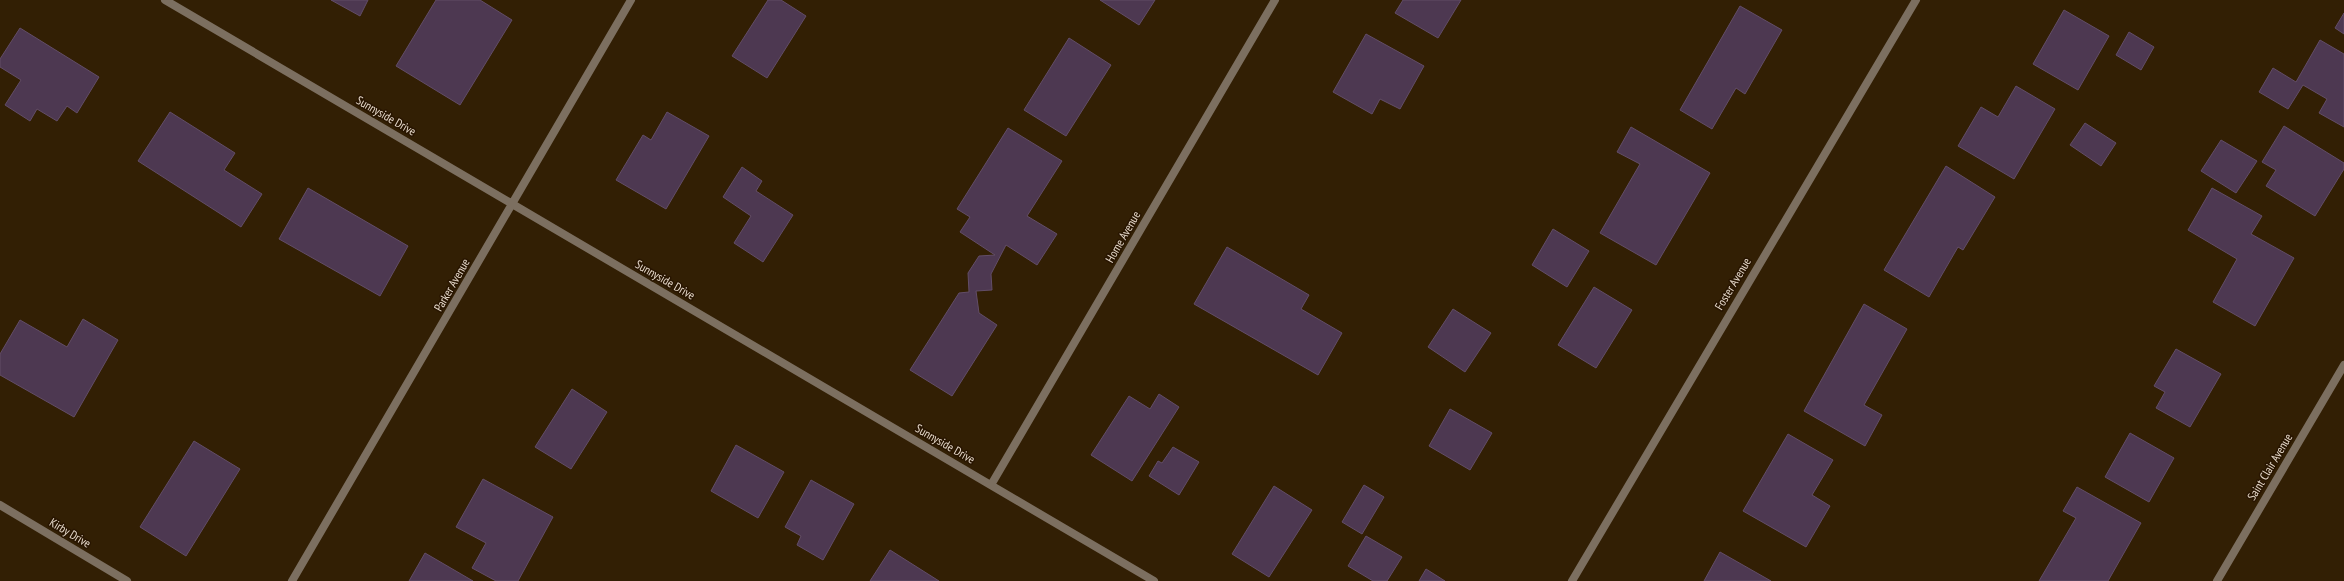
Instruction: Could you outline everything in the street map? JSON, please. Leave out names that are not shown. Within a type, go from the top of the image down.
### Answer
[{"type":"street","name":"Sunnyside Drive","points":[[165,0],[1154,581]]},
{"type":"street","name":"Parker Avenue","points":[[292,581],[631,0]]},
{"type":"street","name":"Home Avenue","points":[[991,485],[1275,0]]},
{"type":"street","name":"Foster Avenue","points":[[1572,581],[1916,0]]},
{"type":"street","name":"Saint Clair Avenue","points":[[2217,581],[2344,365]]},
{"type":"street","name":"Kirby Drive","points":[[0,506],[128,581]]},
{"type":"building","points":[[331,0],[368,0],[360,16]]},
{"type":"building","points":[[436,0],[480,0],[512,20],[460,105],[396,66]]},
{"type":"building","points":[[768,0],[781,0],[806,16],[767,78],[732,56]]},
{"type":"building","points":[[1100,0],[1155,0],[1139,25]]},
{"type":"building","points":[[1403,0],[1461,0],[1438,38],[1395,13]]},
{"type":"building","points":[[1740,6],[1782,30],[1745,94],[1736,88],[1712,129],[1680,110]]},
{"type":"building","points":[[2064,10],[2109,36],[2078,90],[2033,64]]},
{"type":"building","points":[[2344,13],[2344,34],[2335,28]]},
{"type":"building","points":[[20,28],[99,77],[77,113],[67,106],[57,121],[37,109],[30,121],[5,105],[21,80],[0,67],[0,59]]},
{"type":"building","points":[[2129,32],[2154,47],[2141,70],[2116,55]]},
{"type":"building","points":[[1366,34],[1424,66],[1400,109],[1380,99],[1372,114],[1333,92]]},
{"type":"building","points":[[1069,38],[1111,65],[1066,136],[1024,110]]},
{"type":"building","points":[[2320,40],[2344,54],[2344,127],[2319,113],[2327,99],[2303,85],[2288,109],[2259,92],[2273,68],[2296,82]]},
{"type":"building","points":[[2016,86],[2055,109],[2014,179],[1958,146],[1981,107],[1998,117]]},
{"type":"building","points":[[170,112],[235,153],[224,170],[262,194],[241,227],[138,161]]},
{"type":"building","points":[[667,112],[709,136],[666,209],[616,180],[643,135],[651,140]]},
{"type":"building","points":[[2085,123],[2116,143],[2101,166],[2070,145]]},
{"type":"building","points":[[2284,126],[2344,163],[2344,169],[2315,216],[2266,186],[2276,170],[2262,162]]},
{"type":"building","points":[[1631,127],[1710,173],[1656,265],[1600,233],[1640,164],[1617,152]]},
{"type":"building","points":[[1008,128],[1062,161],[1027,216],[1057,234],[1037,265],[1006,245],[991,274],[992,290],[976,291],[979,313],[997,325],[952,396],[910,370],[959,293],[969,292],[968,273],[979,256],[995,255],[960,232],[970,217],[957,209]]},
{"type":"building","points":[[2221,140],[2257,161],[2236,193],[2201,171]]},
{"type":"building","points":[[1946,166],[1995,197],[1963,250],[1958,247],[1929,297],[1884,270]]},
{"type":"building","points":[[742,167],[762,181],[756,191],[793,215],[763,262],[734,243],[751,216],[723,197]]},
{"type":"building","points":[[308,188],[408,246],[380,296],[279,239]]},
{"type":"building","points":[[2212,188],[2262,216],[2251,234],[2294,258],[2255,326],[2213,302],[2237,259],[2188,230]]},
{"type":"building","points":[[1553,229],[1589,251],[1567,287],[1532,265]]},
{"type":"building","points":[[1227,247],[1309,295],[1301,309],[1342,333],[1318,375],[1194,304]]},
{"type":"building","points":[[1594,287],[1632,310],[1596,368],[1558,345]]},
{"type":"building","points":[[1864,304],[1907,329],[1864,405],[1882,415],[1865,446],[1804,411]]},
{"type":"building","points":[[1453,309],[1491,333],[1465,372],[1428,347]]},
{"type":"building","points":[[83,319],[118,340],[74,417],[0,375],[0,354],[20,320],[67,347]]},
{"type":"building","points":[[2176,349],[2221,374],[2190,427],[2156,408],[2165,392],[2154,386]]},
{"type":"building","points":[[572,389],[607,412],[571,469],[535,447]]},
{"type":"building","points":[[1159,394],[1179,407],[1132,481],[1091,455],[1129,396],[1150,409]]},
{"type":"building","points":[[1450,409],[1492,433],[1470,470],[1429,446]]},
{"type":"building","points":[[2130,433],[2174,458],[2149,502],[2105,477]]},
{"type":"building","points":[[1788,434],[1833,460],[1812,495],[1830,506],[1806,547],[1743,511]]},
{"type":"building","points":[[194,441],[240,469],[186,556],[140,527]]},
{"type":"building","points":[[736,445],[784,472],[758,518],[711,491]]},
{"type":"building","points":[[1173,447],[1199,462],[1179,495],[1149,476],[1158,461],[1162,463]]},
{"type":"building","points":[[483,479],[553,517],[518,581],[496,581],[472,568],[486,543],[456,527]]},
{"type":"building","points":[[811,480],[854,504],[823,560],[797,545],[801,536],[785,527]]},
{"type":"building","points":[[1364,485],[1384,497],[1362,534],[1342,522]]},
{"type":"building","points":[[1274,486],[1312,510],[1269,577],[1232,554]]},
{"type":"building","points":[[2077,487],[2141,523],[2108,581],[2039,581],[2076,518],[2063,511]]},
{"type":"building","points":[[1366,536],[1402,557],[1387,581],[1373,581],[1348,566]]},
{"type":"building","points":[[890,550],[939,581],[870,581]]},
{"type":"building","points":[[1720,552],[1771,581],[1704,581]]},
{"type":"building","points":[[425,553],[473,581],[409,581]]},
{"type":"building","points":[[1426,569],[1445,581],[1419,581]]}]
